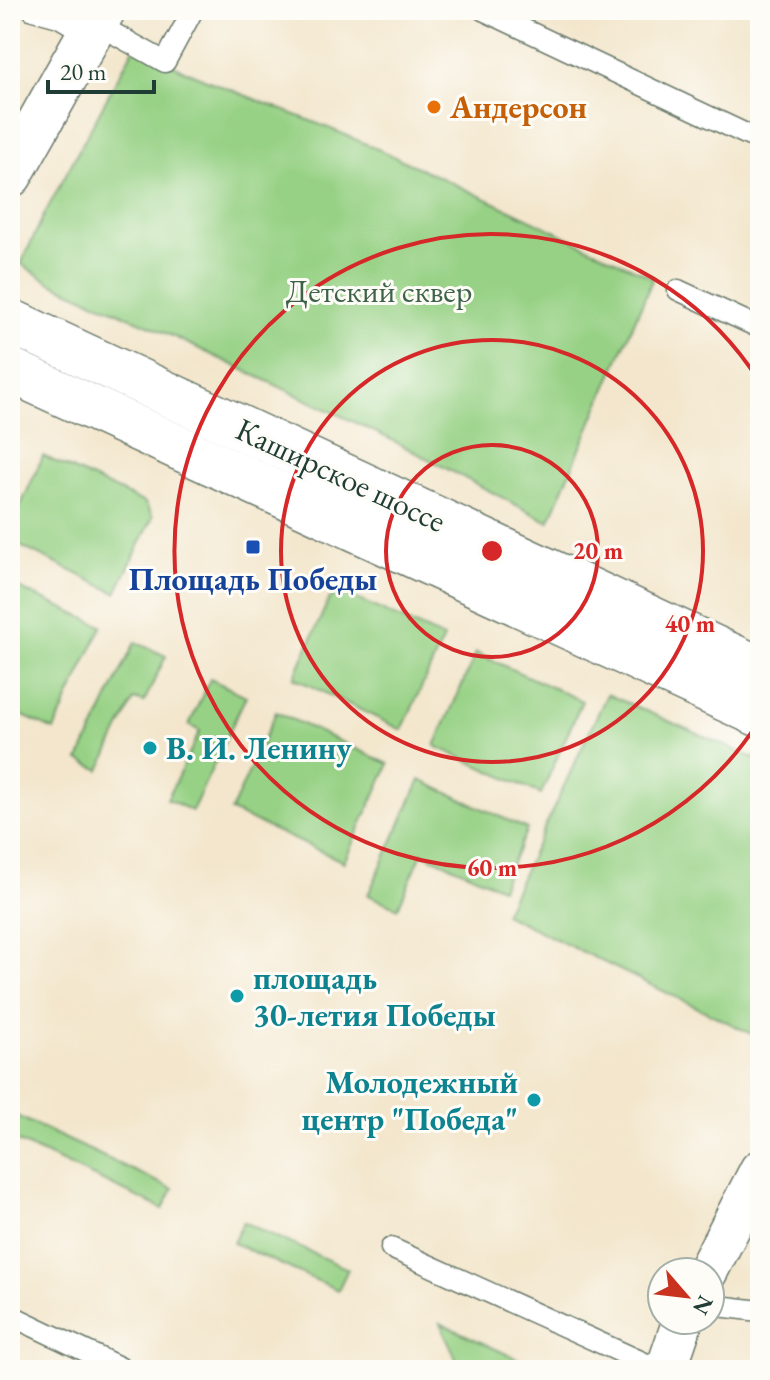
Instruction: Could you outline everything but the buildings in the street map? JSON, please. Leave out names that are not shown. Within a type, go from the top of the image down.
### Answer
[{"type":"main road","points":[[10,175],[95,23]]},
{"type":"main road","name":"Каширское шоссе","points":[[10,321],[760,669]]},
{"type":"main road","name":"Каширское шоссе","points":[[10,370],[760,715]]},
{"type":"street","points":[[717,1256],[755,1194]]},
{"type":"street","points":[[663,1370],[677,1336]]},
{"type":"lane","points":[[33,10],[95,23],[165,62],[193,10]]},
{"type":"lane","points":[[483,10],[750,136]]},
{"type":"lane","points":[[678,290],[760,328]]},
{"type":"lane","points":[[391,1248],[663,1370]]},
{"type":"lane","points":[[726,1307],[760,1311]]},
{"type":"lane","points":[[10,1315],[123,1369]]},
{"type":"green space","name":"Детский сквер","points":[[135,46],[212,82],[382,151],[653,278],[549,522],[390,439],[153,327],[51,283],[21,264]]},
{"type":"green space","points":[[43,456],[145,503],[153,517],[116,593],[10,541],[10,529]]},
{"type":"green space","points":[[10,584],[102,626],[54,730],[10,710]]},
{"type":"green space","points":[[341,592],[444,638],[402,730],[294,678],[329,599]]},
{"type":"green space","points":[[135,642],[166,656],[144,702],[134,699],[100,770],[79,760]]},
{"type":"green space","points":[[476,653],[582,701],[541,794],[435,746]]},
{"type":"green space","points":[[210,679],[246,696],[192,811],[167,799],[200,731],[189,725]]},
{"type":"green space","points":[[607,694],[760,761],[760,1038],[504,914]]},
{"type":"green space","points":[[276,712],[389,764],[344,862],[231,811]]},
{"type":"green space","points":[[420,780],[527,829],[501,888],[422,853],[398,908],[368,895]]},
{"type":"green space","points":[[10,1113],[173,1189],[163,1209],[10,1138]]},
{"type":"green space","points":[[243,1222],[348,1269],[338,1290],[233,1243]]},
{"type":"green space","points":[[440,1323],[541,1370],[461,1370]]},
{"type":"place","name":"Андерсон","points":[[434,107]]},
{"type":"place","name":"Площадь Победы","points":[[253,547]]},
{"type":"place","name":"В. И. Ленину","points":[[150,748]]},
{"type":"place","name":"площадь 30-летия Победы","points":[[237,996]]},
{"type":"place","name":"Молодежный центр \"Победа\"","points":[[534,1100]]}]
